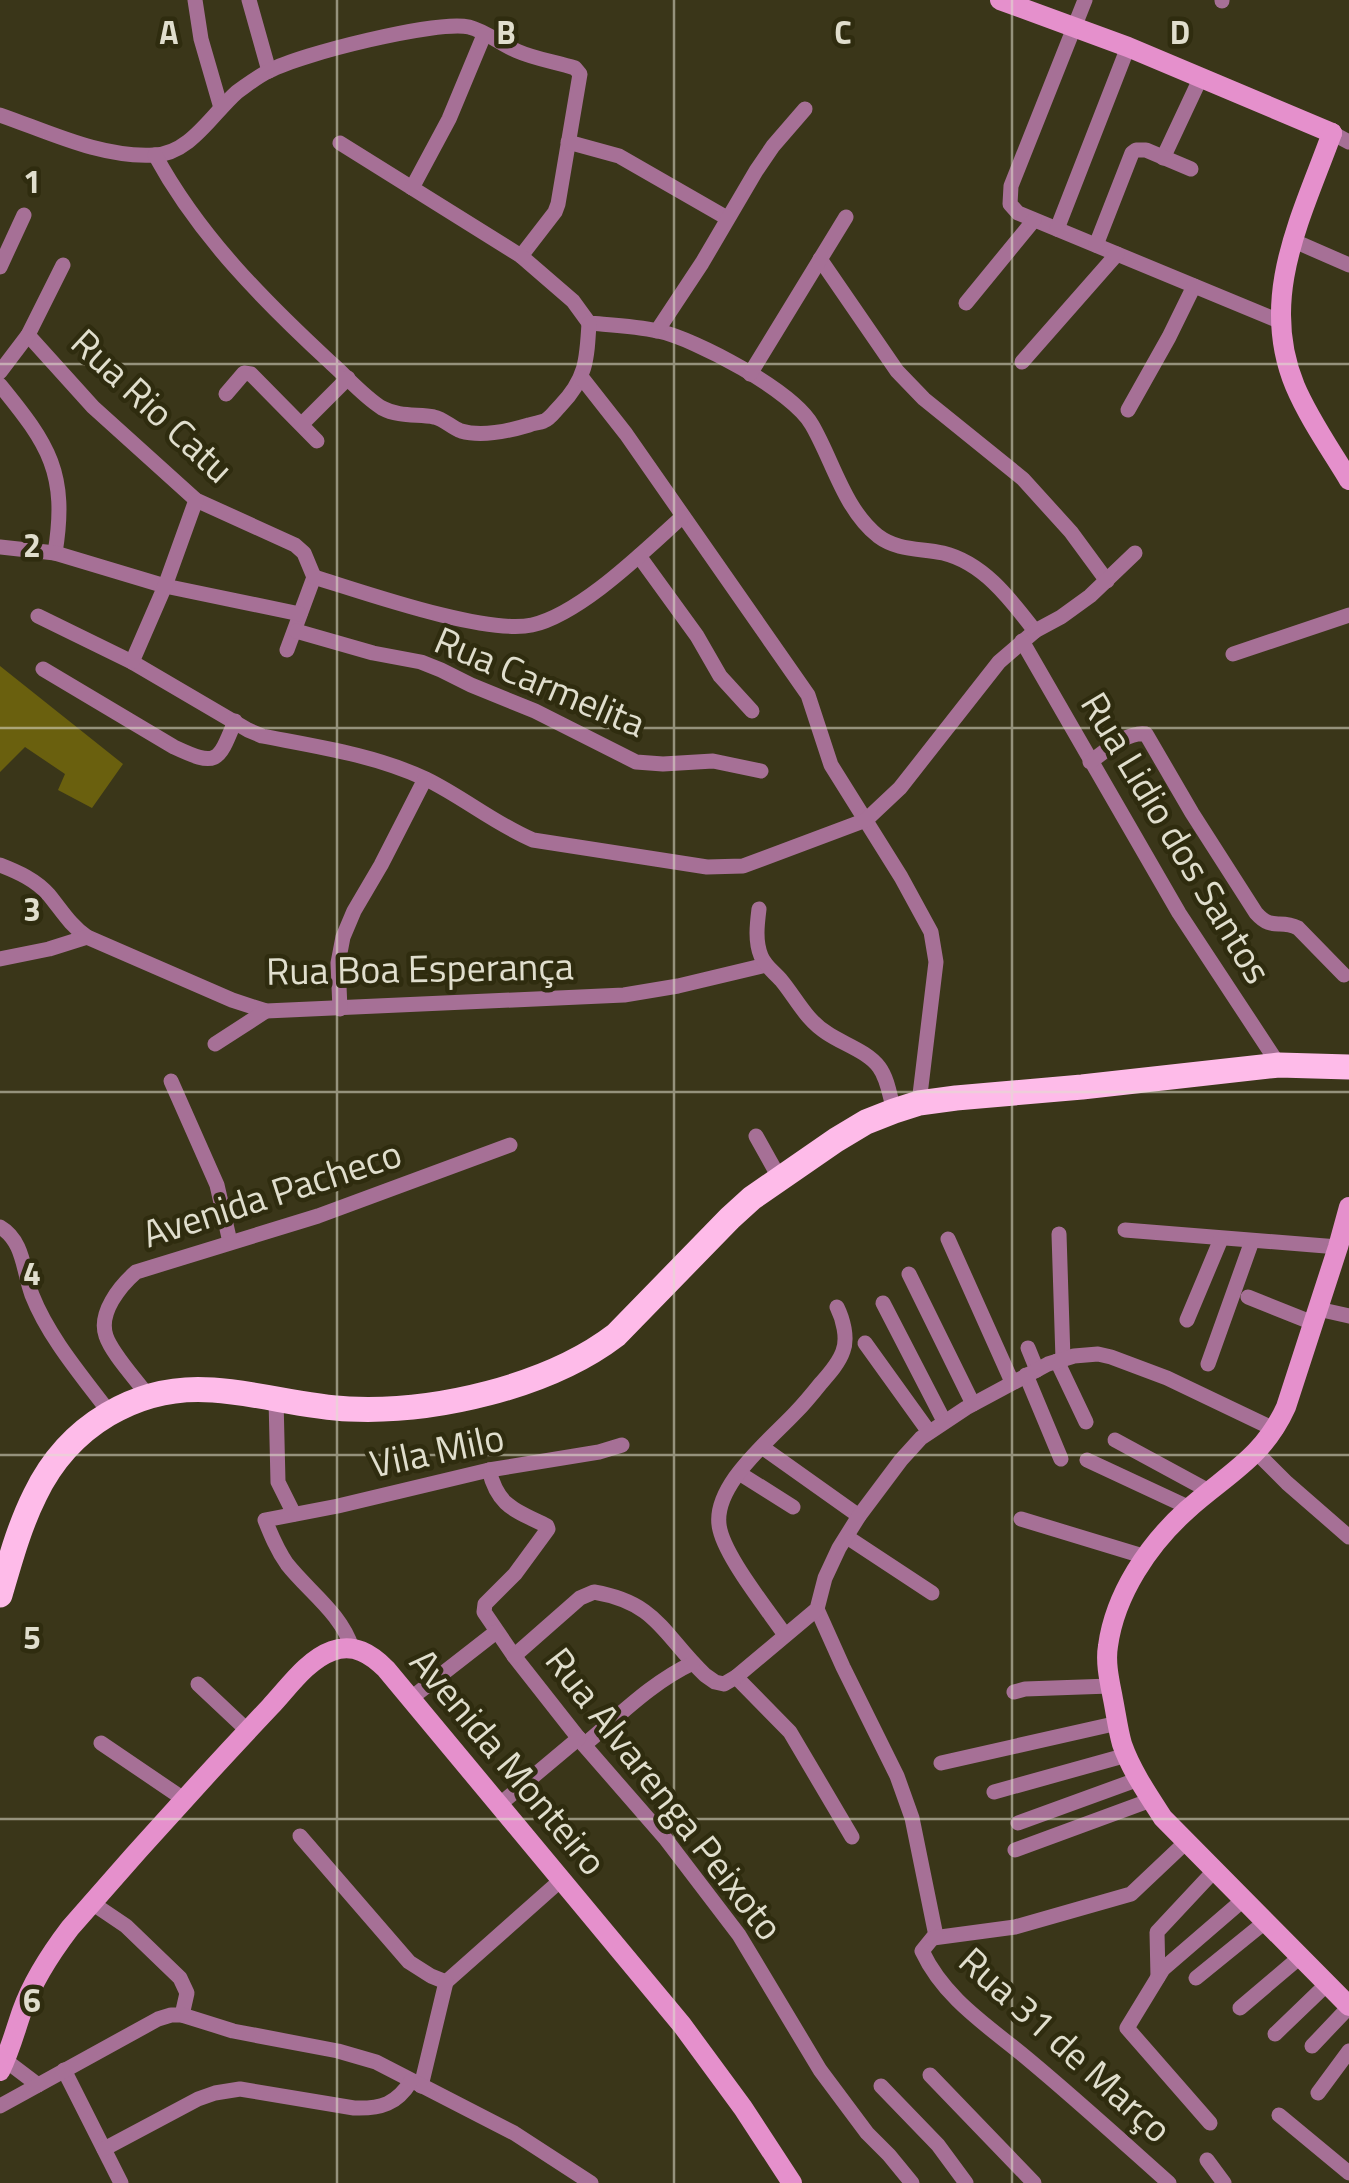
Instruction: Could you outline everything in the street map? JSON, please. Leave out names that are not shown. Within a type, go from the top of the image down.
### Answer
[{"type":"main road","points":[[0,1595],[24,1518],[49,1470],[75,1438],[109,1412],[148,1396],[170,1390],[209,1389],[349,1409],[395,1408],[486,1393],[540,1376],[595,1351],[616,1335],[730,1218],[780,1179],[866,1122],[894,1111],[919,1103],[1278,1066],[1349,1066]]},
{"type":"street","points":[[195,0],[220,108]]},
{"type":"street","points":[[250,0],[269,70]]},
{"type":"street","points":[[1085,0],[1011,186],[1010,204],[1018,213],[1034,220],[1280,321]]},
{"type":"street","points":[[1006,1],[1343,132],[1292,240],[1280,321],[1282,347],[1295,386],[1349,480]]},
{"type":"street","points":[[0,115],[105,150],[155,156],[187,143],[236,93],[269,70],[316,54],[430,30],[465,27],[520,52],[580,72],[555,212],[521,256]]},
{"type":"street","points":[[412,188],[449,120],[484,35]]},
{"type":"street","points":[[1057,229],[1128,47]]},
{"type":"street","points":[[1163,158],[1200,78]]},
{"type":"street","points":[[657,330],[773,146],[804,109]]},
{"type":"street","points":[[568,142],[620,156],[727,218]]},
{"type":"street","points":[[155,156],[171,186],[234,268],[382,408],[438,418],[462,431],[510,430],[546,421],[582,378],[588,352],[589,324],[573,302],[521,256],[340,143]]},
{"type":"street","points":[[1096,245],[1132,153],[1146,150],[1191,169]]},
{"type":"street","points":[[0,267],[24,215]]},
{"type":"street","points":[[750,374],[846,217]]},
{"type":"street","points":[[966,303],[1034,220]]},
{"type":"street","points":[[1292,240],[1349,265]]},
{"type":"street","points":[[1022,362],[1117,254]]},
{"type":"street","points":[[820,259],[896,371],[1023,478],[1071,532],[1107,581]]},
{"type":"street","points":[[0,372],[28,335],[63,265]]},
{"type":"street","points":[[1128,410],[1194,286]]},
{"type":"street","points":[[589,324],[657,330],[702,346],[784,396],[810,419],[864,523],[893,546],[944,553],[972,565],[1001,589],[1029,636]]},
{"type":"street","name":"Rua Rio Catu","points":[[28,335],[93,406],[196,500],[295,545],[304,554],[314,577]]},
{"type":"street","points":[[226,394],[244,373],[251,374],[317,441]]},
{"type":"street","points":[[302,424],[348,378]]},
{"type":"street","points":[[582,378],[626,434],[808,694],[831,764],[931,932],[936,962],[919,1103]]},
{"type":"street","points":[[0,385],[52,461],[60,517],[55,553]]},
{"type":"street","points":[[132,662],[196,500]]},
{"type":"street","points":[[287,650],[314,577],[438,613],[496,625],[533,625],[595,592],[682,516]]},
{"type":"street","points":[[0,547],[55,553],[165,586],[300,614]]},
{"type":"street","points":[[38,616],[132,662],[262,736],[374,758],[425,779],[532,840],[707,867],[743,866],[866,820],[900,788],[986,676],[1029,636],[1107,581],[1135,553]]},
{"type":"street","points":[[638,556],[720,676],[752,711]]},
{"type":"street","points":[[1233,654],[1349,615]]},
{"type":"street","name":"Rua Carmelita","points":[[296,630],[442,670],[636,762],[713,762],[761,771]]},
{"type":"street","name":"Rua Lidio dos Santos","points":[[1029,636],[1090,762],[1179,913],[1278,1066]]},
{"type":"street","points":[[42,669],[196,758],[214,759],[220,755],[234,721]]},
{"type":"street","points":[[1090,762],[1131,735],[1144,733],[1261,919],[1298,928],[1344,976]]},
{"type":"street","points":[[340,1009],[338,963],[343,937],[425,779]]},
{"type":"street","name":"Rua Boa Esperança","points":[[0,865],[35,882],[72,926],[87,937],[266,1011],[624,995],[766,965]]},
{"type":"street","points":[[759,909],[756,929],[766,965],[823,1031],[878,1066],[886,1079],[894,1111]]},
{"type":"street","points":[[0,959],[48,950],[87,937]]},
{"type":"street","points":[[215,1044],[266,1011]]},
{"type":"street","points":[[172,1081],[217,1185],[230,1242]]},
{"type":"street","points":[[756,1136],[780,1179]]},
{"type":"street","name":"Avenida Pacheco","points":[[148,1396],[106,1337],[104,1325],[124,1282],[136,1272],[318,1216],[510,1146]]},
{"type":"street","points":[[1312,2046],[1349,2006],[1163,1818],[1122,1745],[1107,1649],[1114,1614],[1155,1542],[1209,1491],[1258,1453],[1276,1430],[1348,1216]]},
{"type":"street","points":[[0,1227],[15,1239],[34,1299],[45,1320],[109,1412]]},
{"type":"street","points":[[1125,1230],[1338,1247]]},
{"type":"street","points":[[1058,1234],[1060,1360],[1086,1422]]},
{"type":"street","points":[[948,1238],[1025,1376],[1061,1459]]},
{"type":"street","points":[[1187,1320],[1221,1239]]},
{"type":"street","points":[[1208,1364],[1252,1242]]},
{"type":"street","points":[[909,1274],[972,1404]]},
{"type":"street","points":[[1248,1297],[1316,1316],[1349,1316]]},
{"type":"street","points":[[882,1303],[944,1422]]},
{"type":"street","points":[[785,1635],[720,1529],[720,1507],[739,1474],[834,1368],[844,1350],[842,1316],[837,1307]]},
{"type":"street","points":[[865,1343],[929,1432]]},
{"type":"street","points":[[1025,1376],[1028,1348]]},
{"type":"street","points":[[514,1656],[580,1598],[594,1592],[628,1601],[647,1611],[693,1663],[715,1682],[724,1684],[817,1609],[825,1578],[859,1516],[901,1460],[929,1432],[972,1404],[1060,1360],[1110,1356],[1167,1378],[1276,1430]]},
{"type":"street","points":[[276,1399],[278,1482],[294,1514]]},
{"type":"street","points":[[1115,1440],[1209,1491]]},
{"type":"street","name":"Vila Milo","points":[[352,1648],[344,1628],[286,1563],[265,1520],[622,1445]]},
{"type":"street","points":[[762,1448],[859,1516]]},
{"type":"street","points":[[1258,1453],[1349,1538]]},
{"type":"street","points":[[1087,1460],[1190,1508]]},
{"type":"street","points":[[489,1470],[494,1491],[502,1500],[548,1528],[515,1574],[486,1604],[484,1612],[496,1632]]},
{"type":"street","points":[[739,1474],[793,1507]]},
{"type":"street","points":[[1021,1519],[1146,1557]]},
{"type":"street","points":[[846,1537],[932,1593]]},
{"type":"street","points":[[817,1609],[897,1776],[912,1818],[935,1930],[928,1945]]},
{"type":"street","name":"Rua Alvarenga Peixoto","points":[[410,1699],[496,1632],[665,1838],[738,1935],[820,2070],[867,2133],[912,2183]]},
{"type":"street","name":"Avenida Monteiro","points":[[3,2066],[5,2032],[23,2008],[49,1956],[92,1903],[319,1658],[352,1648],[374,1658],[410,1699],[682,2025],[792,2183]]},
{"type":"street","points":[[499,1806],[655,1685],[693,1663]]},
{"type":"street","points":[[736,1677],[798,1743],[852,1837]]},
{"type":"street","points":[[198,1684],[248,1731]]},
{"type":"street","points":[[1014,1692],[1110,1686]]},
{"type":"street","points":[[941,1763],[1118,1723]]},
{"type":"street","points":[[101,1743],[186,1800]]},
{"type":"street","points":[[994,1792],[1128,1755]]},
{"type":"street","points":[[1018,1823],[1139,1779]]},
{"type":"street","points":[[1015,1850],[1151,1800]]},
{"type":"street","points":[[300,1836],[409,1962],[446,1982]]},
{"type":"street","points":[[928,1945],[1015,1927],[1130,1894],[1186,1842]]},
{"type":"street","points":[[1158,1977],[1157,1932],[1214,1871]]},
{"type":"street","points":[[104,2150],[215,2092],[240,2090],[354,2108],[371,2109],[390,2103],[416,2083],[446,1982],[560,1880]]},
{"type":"street","points":[[1210,2123],[1127,2028],[1163,1969],[1243,1900]]},
{"type":"street","points":[[92,1903],[126,1926],[180,1978],[187,1993],[182,2015]]},
{"type":"street","points":[[1196,1978],[1265,1922]]},
{"type":"street","name":"Rua 31 de Março","points":[[928,1945],[931,1970],[952,1997],[1169,2183]]},
{"type":"street","points":[[1240,2008],[1300,1957]]},
{"type":"street","points":[[1275,2034],[1327,1984]]},
{"type":"street","points":[[0,2106],[158,2019],[182,2015],[233,2031],[376,2062],[514,2133],[590,2183]]},
{"type":"street","points":[[1318,2092],[1349,2051]]},
{"type":"street","points":[[3,2066],[38,2084]]},
{"type":"street","points":[[64,2070],[121,2183]]},
{"type":"street","points":[[930,2075],[1034,2183]]},
{"type":"street","points":[[881,2086],[938,2145],[966,2183]]},
{"type":"street","points":[[1278,2115],[1345,2172]]},
{"type":"street","points":[[1207,2160],[1224,2183]]},
{"type":"shaded area","points":[[0,666],[123,764],[92,808],[58,790],[65,774],[25,747],[0,772]]}]
